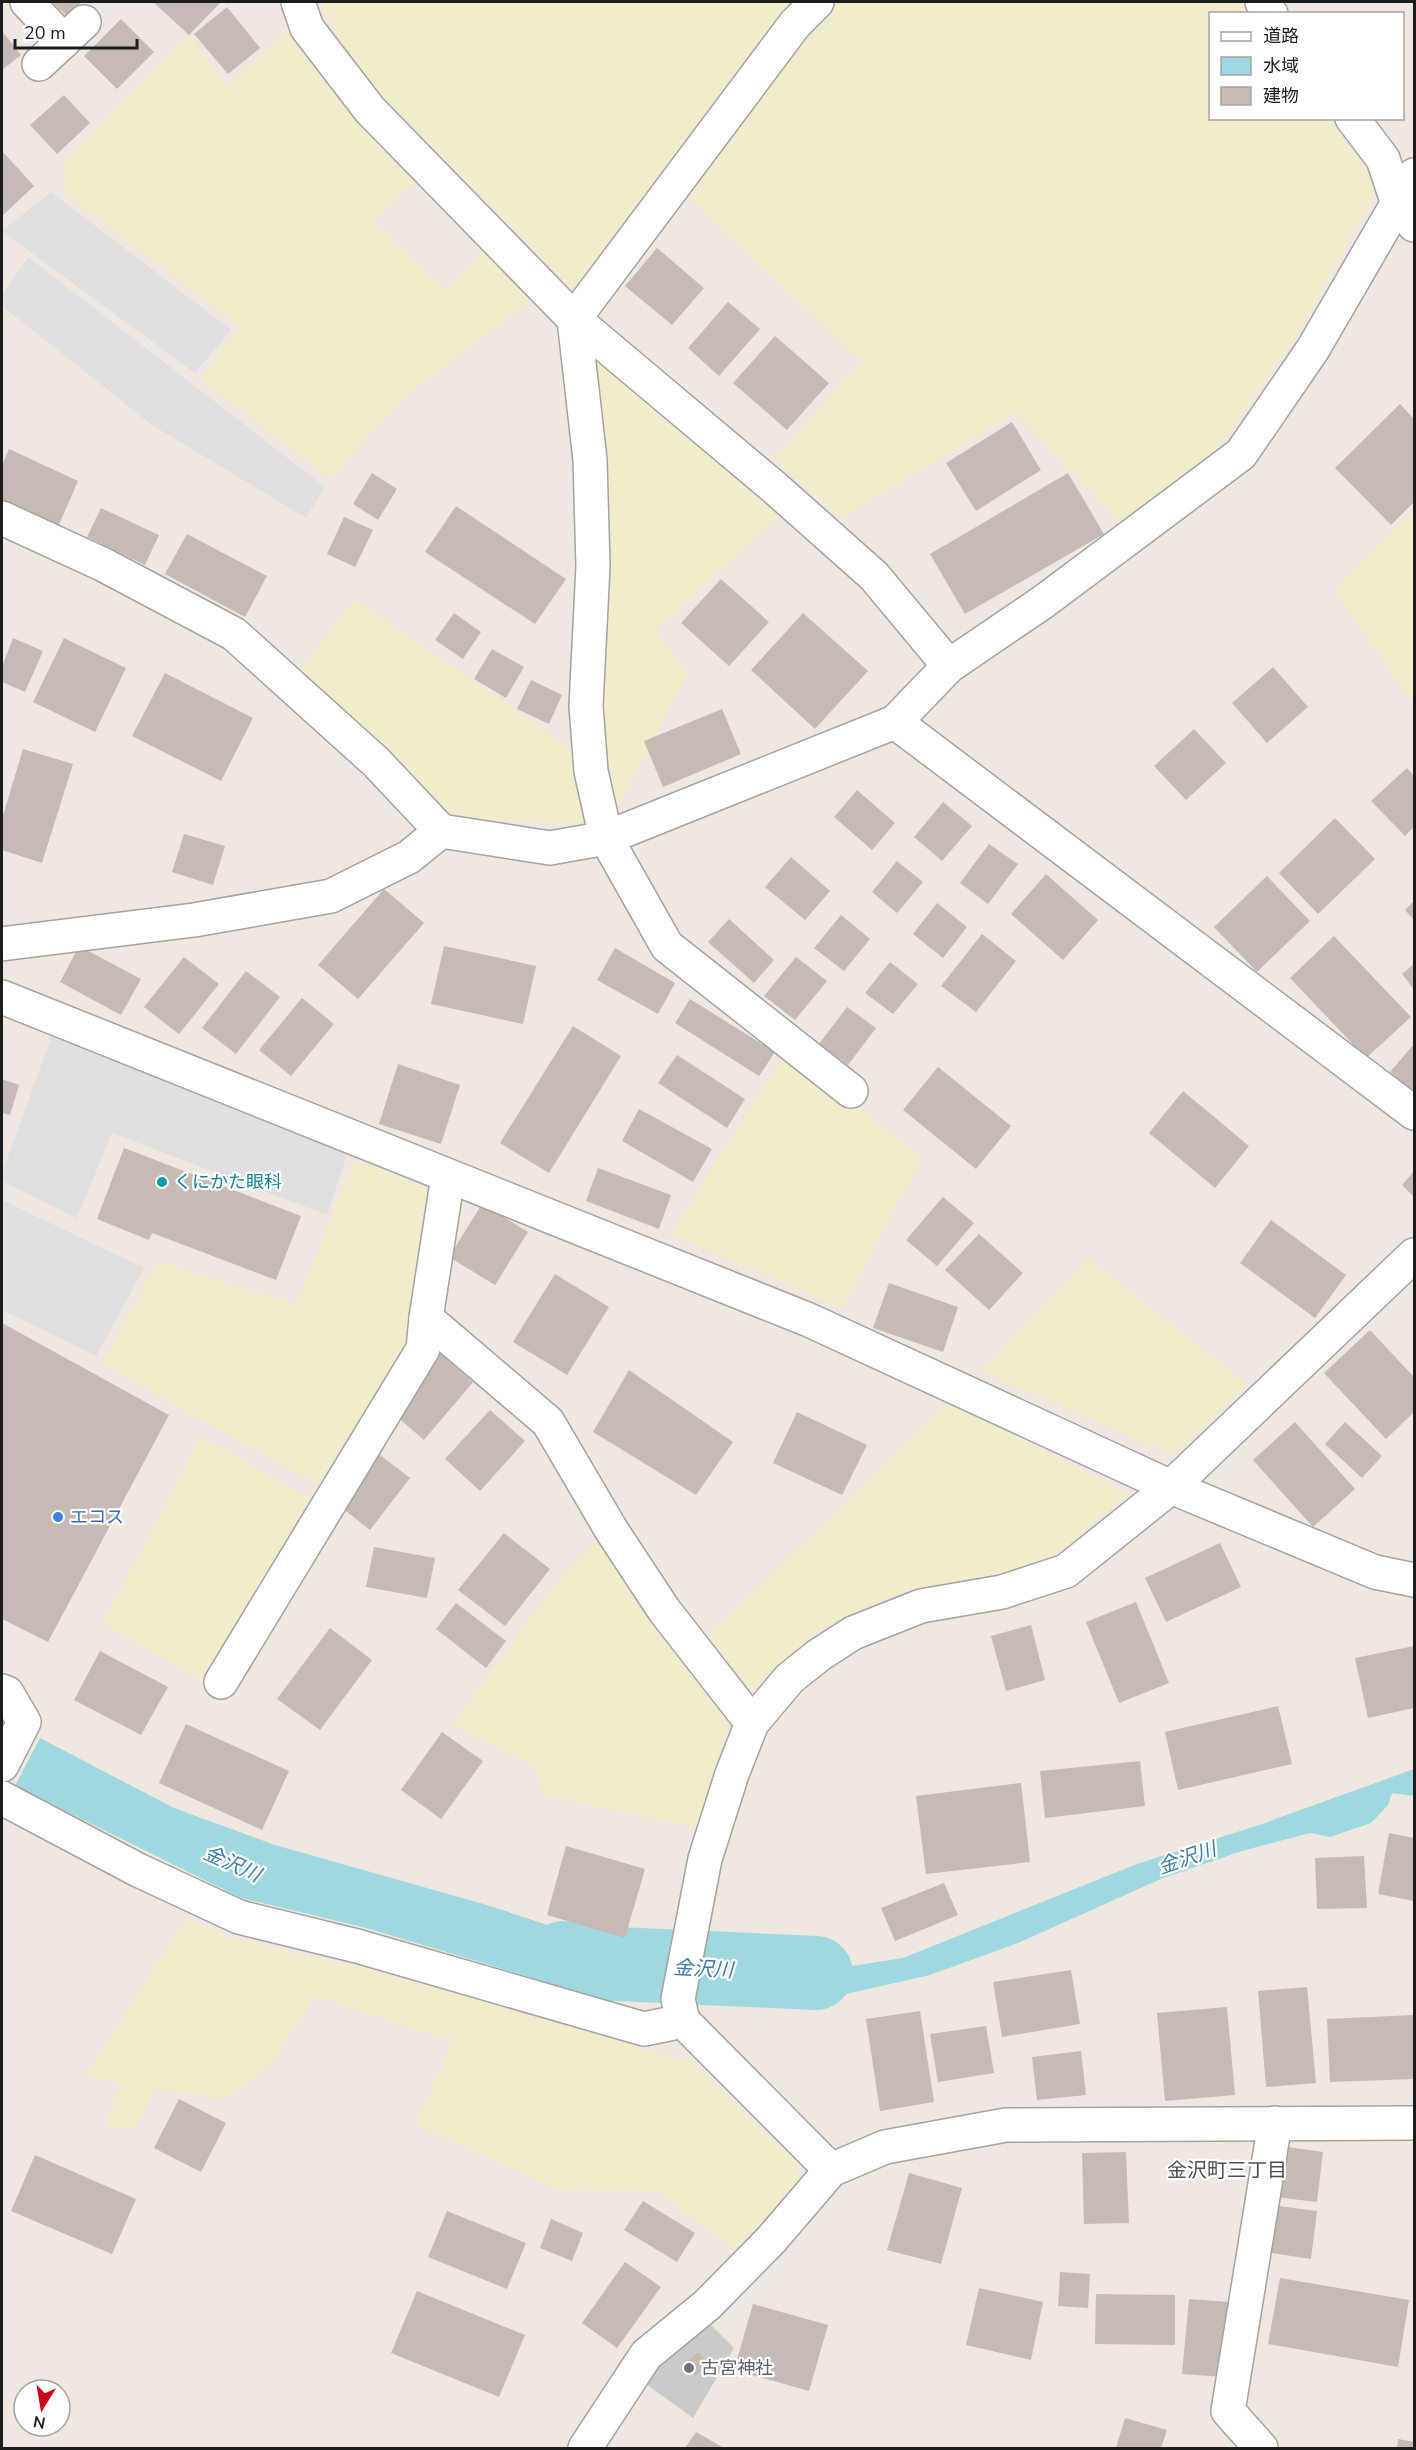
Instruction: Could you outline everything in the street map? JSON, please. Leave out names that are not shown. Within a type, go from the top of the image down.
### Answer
[{"type":"street","points":[[27,2],[74,32],[39,64]]},
{"type":"street","points":[[298,2],[307,28],[370,110],[574,320],[775,488],[874,576],[949,666]]},
{"type":"street","points":[[817,2],[795,24],[574,320],[590,460],[592,566],[586,706],[591,771],[606,838],[667,946],[851,1091]]},
{"type":"street","points":[[2,518],[104,565],[234,634],[376,762],[441,831],[550,848],[606,838],[895,722],[949,666],[1043,602],[1241,454],[1313,349],[1409,200],[1383,159],[1354,120]]},
{"type":"street","points":[[895,722],[1414,1113]]},
{"type":"street","points":[[2,944],[194,920],[331,896],[409,857],[441,831]]},
{"type":"street","points":[[2,997],[809,1320],[1172,1487],[1375,1572],[1414,1580]]},
{"type":"street","points":[[220,1682],[423,1349],[448,1176]]},
{"type":"street","points":[[831,2170],[680,2010],[687,1946],[705,1859],[752,1723],[790,1678],[819,1655],[853,1633],[921,1606],[1002,1592],[1066,1571],[1172,1487],[1414,1255]]},
{"type":"street","points":[[426,1318],[548,1422],[612,1531],[664,1611],[752,1723]]},
{"type":"street","points":[[2,1691],[7,1693],[24,1722],[2,1765]]},
{"type":"street","points":[[2,1798],[138,1870],[238,1917],[357,1946],[644,2029],[680,2010]]},
{"type":"street","points":[[1261,2448],[1228,2411],[1275,2123]]},
{"type":"street","points":[[585,2448],[646,2355],[706,2305],[771,2240],[831,2170],[885,2147],[1006,2125],[1414,2123]]},
{"type":"shaded area","points":[[326,2],[808,2],[577,294],[366,80],[321,9]]},
{"type":"shaded area","points":[[838,2],[1243,2],[1251,12],[1209,12],[1209,120],[1330,120],[1378,185],[1304,325],[1211,458],[1124,526],[1015,413],[842,518],[774,459],[861,361],[684,193],[781,65]]},
{"type":"shaded area","points":[[292,26],[418,179],[372,221],[446,290],[485,250],[532,300],[408,394],[330,479],[200,379],[240,327],[65,193],[64,161],[189,35],[227,86]]},
{"type":"shaded area","points":[[51,192],[231,330],[195,373],[2,231]]},
{"type":"shaded area","points":[[28,257],[325,487],[306,518],[152,425],[2,306],[2,296]]},
{"type":"shaded area","points":[[596,355],[780,515],[656,630],[688,673],[611,818],[594,707],[606,538]]},
{"type":"shaded area","points":[[1414,510],[1414,705],[1335,590]]},
{"type":"shaded area","points":[[355,599],[575,752],[584,825],[440,816],[299,672]]},
{"type":"shaded area","points":[[54,1030],[348,1152],[327,1215],[112,1133],[77,1218],[2,1181],[2,1173]]},
{"type":"shaded area","points":[[785,1052],[922,1157],[843,1309],[671,1234]]},
{"type":"shaded area","points":[[354,1159],[433,1191],[412,1339],[317,1484],[102,1364],[158,1261],[297,1304]]},
{"type":"shaded area","points":[[2,1200],[144,1268],[96,1356],[2,1310]]},
{"type":"shaded area","points":[[1088,1258],[1248,1385],[1173,1455],[981,1371]]},
{"type":"shaded area","points":[[949,1401],[1128,1494],[1048,1562],[897,1595],[822,1629],[747,1694],[702,1642]]},
{"type":"shaded area","points":[[201,1436],[311,1500],[201,1680],[103,1623]]},
{"type":"shaded area","points":[[601,1536],[709,1689],[729,1724],[696,1827],[544,1796],[535,1767],[452,1725],[561,1577]]},
{"type":"shaded area","points":[[186,1918],[234,1939],[370,1969],[690,2062],[798,2163],[800,2188],[735,2251],[658,2192],[559,2190],[416,2125],[452,2041],[315,1996],[272,2063],[227,2099],[156,2088],[135,2130],[106,2125],[120,2086],[86,2074]]},
{"type":"shaded area","name":"古宮神社","points":[[710,2324],[734,2348],[693,2418],[646,2384],[666,2352]]},
{"type":"water","points":[[40,1738],[174,1808],[275,1845],[487,1905],[617,1948],[670,1932],[661,1990],[610,2001],[366,1928],[241,1898],[15,1786]]},
{"type":"water","points":[[1414,1769],[1414,1796],[1392,1793],[1388,1805],[1371,1823],[1330,1837],[1310,1833],[1242,1851],[1163,1878],[1018,1943],[930,1975],[846,1994],[780,1979],[712,1980],[719,1942],[809,1961],[852,1966],[903,1958],[1137,1864],[1262,1824]]},
{"type":"building","points":[[52,2],[82,2],[67,16]]},
{"type":"building","points":[[153,2],[221,2],[189,35]]},
{"type":"building","points":[[227,7],[260,48],[228,74],[194,34]]},
{"type":"building","points":[[121,19],[154,52],[117,89],[84,56]]},
{"type":"building","points":[[2,31],[21,55],[2,70]]},
{"type":"building","points":[[64,95],[90,123],[57,154],[30,125]]},
{"type":"building","points":[[2,151],[34,186],[2,216]]},
{"type":"building","points":[[657,248],[704,288],[672,325],[625,286]]},
{"type":"building","points":[[728,302],[760,329],[719,376],[688,348]]},
{"type":"building","points":[[775,336],[829,383],[787,430],[733,383]]},
{"type":"building","points":[[1400,404],[1414,419],[1414,502],[1391,525],[1335,468]]},
{"type":"building","points":[[1012,422],[1041,470],[976,511],[946,463]]},
{"type":"building","points":[[9,449],[78,481],[58,527],[2,501],[2,465]]},
{"type":"building","points":[[372,473],[397,489],[378,520],[353,504]]},
{"type":"building","points":[[1068,473],[1104,534],[965,614],[930,554]]},
{"type":"building","points":[[456,506],[566,579],[535,624],[425,552]]},
{"type":"building","points":[[101,508],[159,535],[145,565],[87,537]]},
{"type":"building","points":[[344,517],[373,530],[355,567],[327,554]]},
{"type":"building","points":[[187,534],[267,576],[245,617],[165,574]]},
{"type":"building","points":[[721,579],[769,622],[729,666],[681,623]]},
{"type":"building","points":[[454,613],[481,632],[463,659],[435,640]]},
{"type":"building","points":[[803,613],[868,671],[815,729],[751,670]]},
{"type":"building","points":[[13,638],[43,651],[25,692],[2,682],[2,667]]},
{"type":"building","points":[[64,638],[126,668],[95,732],[33,702]]},
{"type":"building","points":[[492,649],[524,667],[506,698],[474,679]]},
{"type":"building","points":[[1273,667],[1308,707],[1267,743],[1232,703]]},
{"type":"building","points":[[165,673],[253,718],[221,781],[132,736]]},
{"type":"building","points":[[531,680],[562,695],[549,724],[517,709]]},
{"type":"building","points":[[722,709],[741,754],[663,787],[644,741]]},
{"type":"building","points":[[1194,729],[1226,763],[1186,800],[1154,766]]},
{"type":"building","points":[[23,749],[73,764],[42,863],[2,850],[2,819]]},
{"type":"building","points":[[1407,768],[1414,776],[1414,827],[1405,836],[1371,801]]},
{"type":"building","points":[[857,790],[895,823],[872,850],[834,817]]},
{"type":"building","points":[[943,802],[972,826],[942,861],[914,837]]},
{"type":"building","points":[[1335,818],[1375,859],[1318,914],[1279,873]]},
{"type":"building","points":[[184,834],[225,846],[213,885],[172,872]]},
{"type":"building","points":[[989,844],[1018,864],[988,904],[960,883]]},
{"type":"building","points":[[791,857],[830,891],[805,920],[765,887]]},
{"type":"building","points":[[897,861],[923,882],[897,913],[872,892]]},
{"type":"building","points":[[1046,874],[1098,920],[1063,960],[1011,914]]},
{"type":"building","points":[[1267,876],[1310,921],[1257,972],[1214,927]]},
{"type":"building","points":[[384,889],[424,923],[358,999],[318,965]]},
{"type":"building","points":[[1414,901],[1414,920],[1405,910]]},
{"type":"building","points":[[937,903],[967,927],[943,958],[913,934]]},
{"type":"building","points":[[841,915],[870,939],[844,971],[814,948]]},
{"type":"building","points":[[729,919],[774,960],[754,983],[708,942]]},
{"type":"building","points":[[982,934],[1016,961],[976,1012],[941,986]]},
{"type":"building","points":[[1334,936],[1411,1017],[1366,1058],[1290,978]]},
{"type":"building","points":[[79,946],[141,979],[121,1015],[60,982]]},
{"type":"building","points":[[444,946],[536,966],[523,1024],[431,1004]]},
{"type":"building","points":[[615,948],[675,983],[658,1014],[597,980]]},
{"type":"building","points":[[184,957],[219,984],[179,1034],[144,1007]]},
{"type":"building","points":[[796,957],[827,981],[795,1020],[764,996]]},
{"type":"building","points":[[890,962],[918,984],[893,1014],[865,993]]},
{"type":"building","points":[[1414,964],[1414,990],[1402,974]]},
{"type":"building","points":[[246,971],[280,997],[236,1054],[202,1028]]},
{"type":"building","points":[[302,998],[334,1024],[291,1076],[259,1050]]},
{"type":"building","points":[[690,999],[775,1052],[759,1076],[675,1023]]},
{"type":"building","points":[[847,1007],[876,1028],[848,1065],[819,1044]]},
{"type":"building","points":[[573,1026],[621,1056],[549,1173],[500,1143]]},
{"type":"building","points":[[1414,1044],[1414,1093],[1390,1072]]},
{"type":"building","points":[[677,1055],[745,1099],[727,1128],[658,1083]]},
{"type":"building","points":[[398,1064],[460,1085],[441,1144],[379,1124]]},
{"type":"building","points":[[938,1067],[1011,1126],[976,1169],[903,1110]]},
{"type":"building","points":[[2,1079],[19,1085],[10,1115],[2,1113]]},
{"type":"building","points":[[1183,1091],[1249,1146],[1215,1188],[1149,1133]]},
{"type":"building","points":[[639,1109],[712,1149],[693,1182],[622,1141]]},
{"type":"building","name":"くにかた眼科","points":[[124,1148],[301,1216],[276,1280],[152,1233],[149,1240],[97,1219]]},
{"type":"building","points":[[598,1168],[671,1195],[659,1229],[586,1201]]},
{"type":"building","points":[[1414,1171],[1414,1197],[1402,1185]]},
{"type":"building","points":[[943,1197],[974,1223],[937,1266],[906,1240]]},
{"type":"building","points":[[482,1204],[528,1232],[495,1285],[449,1257]]},
{"type":"building","points":[[1271,1220],[1346,1275],[1315,1318],[1240,1263]]},
{"type":"building","points":[[979,1234],[1023,1273],[989,1310],[945,1270]]},
{"type":"building","points":[[555,1274],[609,1307],[567,1375],[513,1342]]},
{"type":"building","points":[[889,1283],[958,1307],[943,1352],[873,1328]]},
{"type":"building","name":"エコス","points":[[2,1323],[169,1415],[48,1642],[2,1619]]},
{"type":"building","points":[[1370,1330],[1414,1377],[1414,1412],[1386,1439],[1324,1373]]},
{"type":"building","points":[[437,1351],[473,1382],[424,1440],[388,1409]]},
{"type":"building","points":[[629,1370],[733,1442],[696,1495],[593,1432]]},
{"type":"building","points":[[490,1410],[525,1441],[480,1491],[445,1459]]},
{"type":"building","points":[[797,1412],[867,1445],[842,1495],[773,1463]]},
{"type":"building","points":[[1295,1422],[1355,1489],[1313,1527],[1253,1460]]},
{"type":"building","points":[[1345,1422],[1382,1456],[1362,1478],[1325,1444]]},
{"type":"building","points":[[376,1452],[410,1478],[370,1530],[336,1503]]},
{"type":"building","points":[[504,1533],[550,1569],[505,1626],[458,1590]]},
{"type":"building","points":[[1220,1543],[1241,1587],[1166,1622],[1145,1578]]},
{"type":"building","points":[[374,1547],[435,1558],[427,1598],[366,1587]]},
{"type":"building","points":[[1136,1602],[1169,1683],[1119,1703],[1086,1622]]},
{"type":"building","points":[[456,1603],[506,1641],[486,1668],[436,1629]]},
{"type":"building","points":[[1031,1625],[1045,1680],[1006,1691],[991,1636]]},
{"type":"building","points":[[330,1628],[372,1660],[320,1730],[277,1699]]},
{"type":"building","points":[[1414,1646],[1414,1708],[1368,1718],[1355,1658]]},
{"type":"building","points":[[100,1651],[168,1687],[141,1735],[74,1700]]},
{"type":"building","points":[[1278,1706],[1292,1764],[1178,1790],[1165,1732]]},
{"type":"building","points":[[186,1724],[289,1771],[262,1830],[159,1783]]},
{"type":"building","points":[[442,1732],[483,1761],[441,1819],[401,1790]]},
{"type":"building","points":[[1140,1761],[1145,1806],[1045,1818],[1040,1771]]},
{"type":"building","points":[[1021,1783],[1030,1862],[926,1874],[916,1796]]},
{"type":"building","points":[[1389,1833],[1414,1838],[1414,1901],[1378,1894]]},
{"type":"building","points":[[566,1846],[645,1869],[625,1938],[547,1915]]},
{"type":"building","points":[[1364,1856],[1367,1908],[1317,1909],[1315,1858]]},
{"type":"building","points":[[944,1883],[958,1915],[895,1941],[881,1908]]},
{"type":"building","points":[[1071,1970],[1080,2024],[1002,2037],[993,1982]]},
{"type":"building","points":[[1307,1987],[1316,2083],[1266,2087],[1258,1991]]},
{"type":"building","points":[[1227,2007],[1235,2095],[1165,2101],[1157,2013]]},
{"type":"building","points":[[920,2011],[934,2102],[880,2111],[866,2019]]},
{"type":"building","points":[[1414,2015],[1414,2079],[1330,2082],[1327,2019]]},
{"type":"building","points":[[986,2026],[994,2073],[938,2082],[930,2034]]},
{"type":"building","points":[[1081,2051],[1086,2095],[1037,2100],[1032,2057]]},
{"type":"building","points":[[179,2099],[226,2123],[201,2172],[154,2148]]},
{"type":"building","points":[[1281,2146],[1323,2152],[1317,2202],[1275,2197]]},
{"type":"building","points":[[1126,2152],[1129,2223],[1084,2224],[1082,2153]]},
{"type":"building","points":[[35,2155],[136,2199],[112,2254],[11,2211]]},
{"type":"building","points":[[909,2173],[962,2188],[941,2264],[887,2250]]},
{"type":"building","points":[[643,2201],[695,2233],[677,2262],[624,2230]]},
{"type":"building","points":[[1271,2205],[1317,2211],[1311,2259],[1265,2252]]},
{"type":"building","points":[[447,2211],[526,2243],[507,2289],[428,2257]]},
{"type":"building","points":[[551,2219],[583,2233],[572,2261],[540,2248]]},
{"type":"building","points":[[625,2262],[661,2287],[617,2348],[582,2323]]},
{"type":"building","points":[[1060,2272],[1090,2274],[1088,2308],[1058,2306]]},
{"type":"building","points":[[1280,2278],[1409,2300],[1398,2367],[1268,2344]]},
{"type":"building","points":[[979,2288],[1043,2302],[1031,2360],[966,2345]]},
{"type":"building","points":[[417,2291],[525,2335],[499,2397],[391,2353]]},
{"type":"building","points":[[1096,2294],[1175,2295],[1175,2345],[1095,2344]]},
{"type":"building","points":[[1189,2299],[1229,2302],[1223,2377],[1182,2374]]},
{"type":"building","points":[[753,2304],[828,2325],[809,2391],[734,2370]]},
{"type":"building","points":[[698,2352],[709,2363],[695,2376],[684,2365]]},
{"type":"building","points":[[1125,2418],[1167,2430],[1161,2448],[1116,2448]]},
{"type":"building","points":[[696,2432],[724,2448],[685,2448]]},
{"type":"building","points":[[1398,2439],[1414,2442],[1414,2448],[1397,2448]]},
{"type":"waterway","name":"金沢川","points":[[563,1958],[617,1964],[816,1973]]},
{"type":"place","name":"くにかた眼科","points":[[162,1182]]},
{"type":"place","name":"エコス","points":[[58,1517]]},
{"type":"place","name":"古宮神社","points":[[689,2368]]},
{"type":"district","name":"金沢町三丁目","points":[[1227,2170]]}]
